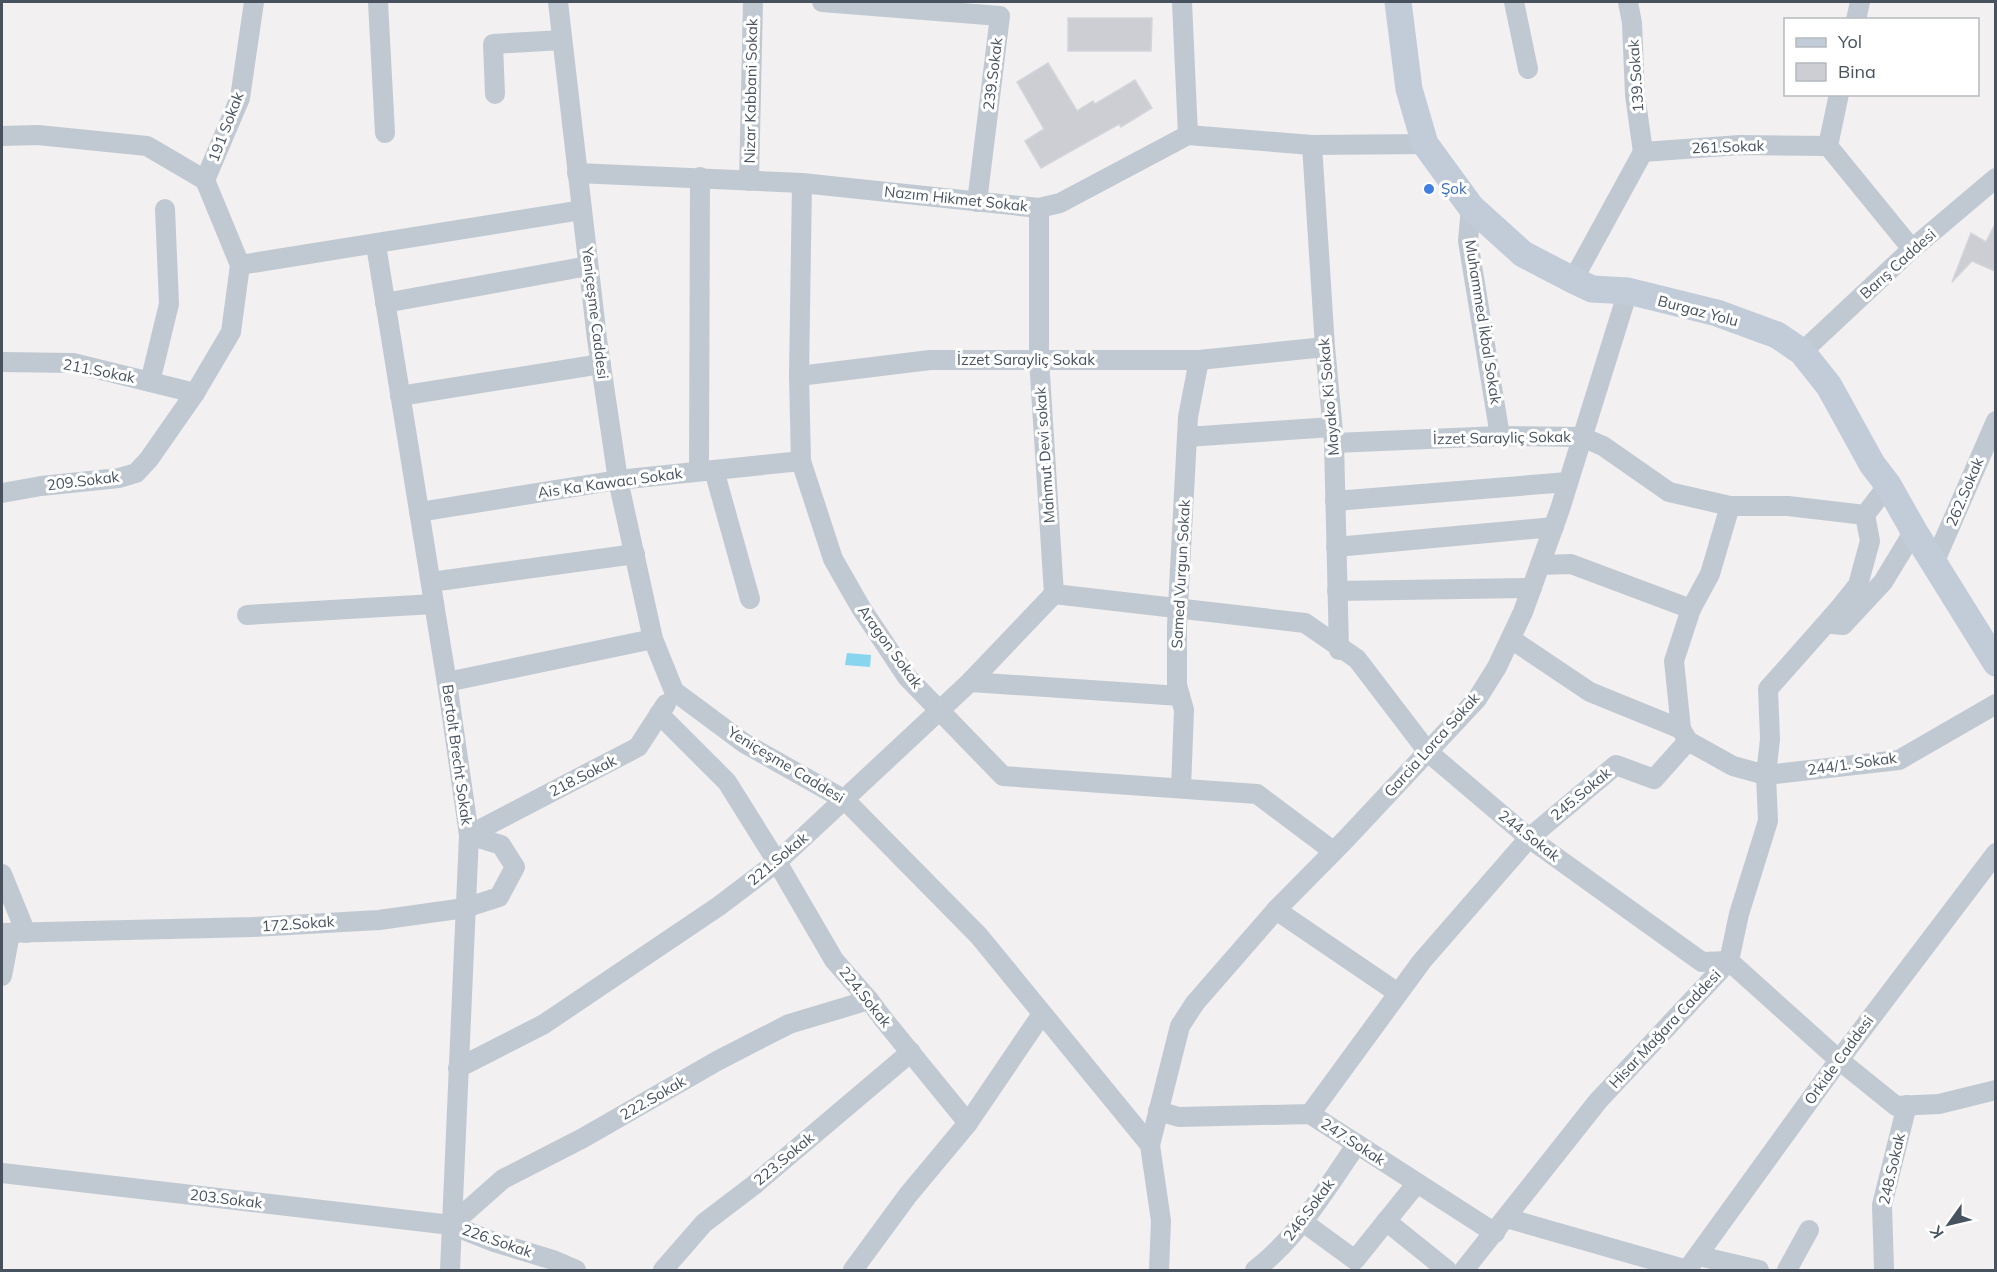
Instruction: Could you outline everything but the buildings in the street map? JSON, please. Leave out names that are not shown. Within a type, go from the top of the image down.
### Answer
[{"type":"street","name":"191 Sokak","points":[[204,180],[240,98],[254,2]]},
{"type":"street","points":[[378,2],[385,133]]},
{"type":"street","name":"Yeniçeşme Caddesi","points":[[558,2],[588,266],[618,480],[653,639],[674,691],[744,743],[845,800],[978,936],[1150,1145]]},
{"type":"street","name":"Nizar Kabbani Sokak","points":[[749,181],[753,2]]},
{"type":"street","name":"239.Sokak","points":[[822,2],[1000,16],[977,202]]},
{"type":"street","points":[[1182,2],[1188,135],[1312,145],[1425,144]]},
{"type":"street","name":"Burgaz Yolu","points":[[1398,2],[1409,89],[1425,144],[1471,207],[1523,254],[1592,289],[1628,291],[1717,313],[1777,335],[1802,352],[1829,386],[1872,464],[1888,485],[1995,663]]},
{"type":"street","points":[[1514,2],[1528,69]]},
{"type":"street","name":"139.Sokak","points":[[1628,2],[1632,23],[1635,95],[1643,152]]},
{"type":"street","points":[[1856,18],[1860,2]]},
{"type":"street","points":[[495,94],[493,44],[562,40]]},
{"type":"street","points":[[1839,96],[1828,146],[1912,249]]},
{"type":"street","points":[[2,136],[38,135],[147,146],[204,180],[240,265],[582,210]]},
{"type":"street","name":"Nazım Hikmet Sokak","points":[[577,173],[802,183],[1039,208],[1060,203],[1188,135]]},
{"type":"street","name":"Mayako Ki Sokak","points":[[1312,145],[1333,435],[1339,648]]},
{"type":"street","name":"261.Sokak","points":[[1643,152],[1740,145],[1828,146]]},
{"type":"street","points":[[1573,280],[1643,152]]},
{"type":"street","points":[[700,177],[706,471],[750,599]]},
{"type":"street","name":"Barış Caddesi","points":[[1802,352],[1912,249],[1995,178]]},
{"type":"street","name":"Aragon Sokak","points":[[802,183],[801,461],[833,559],[861,608],[907,677],[1003,776],[1257,794],[1334,851]]},
{"type":"street","name":"Muhammed İkbal Sokak","points":[[1471,207],[1468,241],[1500,436]]},
{"type":"street","name":"Mahmut Devi sokak","points":[[1039,208],[1039,359],[1054,594]]},
{"type":"street","points":[[150,382],[169,304],[165,209]]},
{"type":"street","name":"Bertolt Brecht Sokak","points":[[376,244],[447,682],[469,835],[450,1270]]},
{"type":"street","name":"209.Sokak","points":[[2,494],[41,486],[119,478],[136,473],[149,459],[195,393],[231,332],[240,265]]},
{"type":"street","points":[[385,303],[588,266]]},
{"type":"street","name":"Garcia Lorca Sokak","points":[[1150,1145],[1180,1026],[1195,1003],[1276,910],[1477,699],[1497,668],[1532,588],[1554,527],[1628,291]]},
{"type":"street","name":"İzzet Sarayliç Sokak","points":[[800,376],[930,360],[1199,360],[1325,347]]},
{"type":"street","name":"Samed Vurgun Sokak","points":[[1181,788],[1184,710],[1177,685],[1179,608],[1188,417],[1199,360]]},
{"type":"street","name":"211.Sokak","points":[[2,362],[73,363],[195,393]]},
{"type":"street","points":[[400,396],[601,364]]},
{"type":"street","name":"262.Sokak","points":[[1934,563],[1995,421]]},
{"type":"street","name":"İzzet Sarayliç Sokak","points":[[1187,437],[1333,435],[1582,437],[1603,446],[1669,492],[1730,506],[1788,506],[1865,515]]},
{"type":"street","name":"Ais Ka Kawacı Sokak","points":[[419,512],[618,480],[801,461]]},
{"type":"street","points":[[1335,501],[1568,482]]},
{"type":"street","points":[[1865,515],[1888,485]]},
{"type":"street","points":[[1685,735],[1674,661],[1691,609],[1710,574],[1730,506]]},
{"type":"street","name":"Hisar Mağara Caddesi","points":[[1464,1270],[1598,1101],[1729,961],[1739,914],[1768,821],[1766,775],[1770,740],[1768,689],[1858,585],[1870,541],[1865,515]]},
{"type":"street","points":[[1336,547],[1554,527]]},
{"type":"street","points":[[1826,624],[1843,625],[1883,582],[1914,531]]},
{"type":"street","points":[[431,582],[635,554]]},
{"type":"street","points":[[1540,565],[1571,564],[1691,609]]},
{"type":"street","points":[[1338,591],[1532,588]]},
{"type":"street","name":"244.Sokak","points":[[1054,594],[1305,623],[1357,659],[1428,752],[1529,838],[1702,962],[1729,961]]},
{"type":"street","name":"221.Sokak","points":[[458,1068],[544,1024],[719,906],[777,862],[970,682],[1054,594]]},
{"type":"street","points":[[247,615],[434,604]]},
{"type":"street","points":[[447,682],[653,639]]},
{"type":"street","points":[[1511,639],[1590,692],[1685,735],[1733,766],[1766,775]]},
{"type":"street","points":[[970,682],[1180,696]]},
{"type":"street","name":"218.Sokak","points":[[469,835],[638,747],[674,691]]},
{"type":"street","name":"244/1. Sokak","points":[[1766,775],[1899,760],[1995,704]]},
{"type":"street","name":"224.Sokak","points":[[660,714],[727,782],[834,960],[968,1123]]},
{"type":"street","name":"245.Sokak","points":[[1310,1114],[1422,961],[1529,838],[1616,765],[1654,779],[1685,735]]},
{"type":"street","name":"172.Sokak","points":[[13,933],[253,927],[379,920],[465,908],[499,897],[514,867],[501,845],[469,835]]},
{"type":"street","name":"Orkide Caddesi","points":[[1692,1265],[1839,1059],[1995,853]]},
{"type":"street","points":[[2,874],[13,933],[2,976]]},
{"type":"street","points":[[1276,910],[1398,993]]},
{"type":"street","points":[[1729,961],[1839,1059],[1896,1106],[1940,1104],[1995,1090]]},
{"type":"street","name":"222.Sokak","points":[[451,1225],[503,1179],[583,1138],[717,1061],[789,1024],[869,1000]]},
{"type":"street","points":[[852,1270],[908,1195],[968,1123],[1042,1014]]},
{"type":"street","name":"223.Sokak","points":[[663,1270],[704,1223],[754,1185],[910,1052]]},
{"type":"street","name":"248.Sokak","points":[[1884,1270],[1882,1205],[1907,1105]]},
{"type":"street","name":"247.Sokak","points":[[1158,1111],[1179,1117],[1310,1114],[1417,1183],[1500,1225],[1692,1265],[1759,1270]]},
{"type":"street","name":"246.Sokak","points":[[1255,1270],[1268,1260],[1303,1222],[1357,1144]]},
{"type":"street","points":[[1150,1145],[1161,1221],[1159,1270]]},
{"type":"street","name":"203.Sokak","points":[[2,1173],[451,1225]]},
{"type":"street","points":[[1303,1222],[1355,1260],[1417,1183]]},
{"type":"street","points":[[1386,1221],[1447,1270]]},
{"type":"street","name":"226.Sokak","points":[[451,1225],[576,1270]]},
{"type":"street","points":[[1787,1270],[1809,1230]]},
{"type":"water","points":[[847,653],[871,655],[870,667],[845,665]]},
{"type":"place","name":"Şok","points":[[1429,189]]}]
